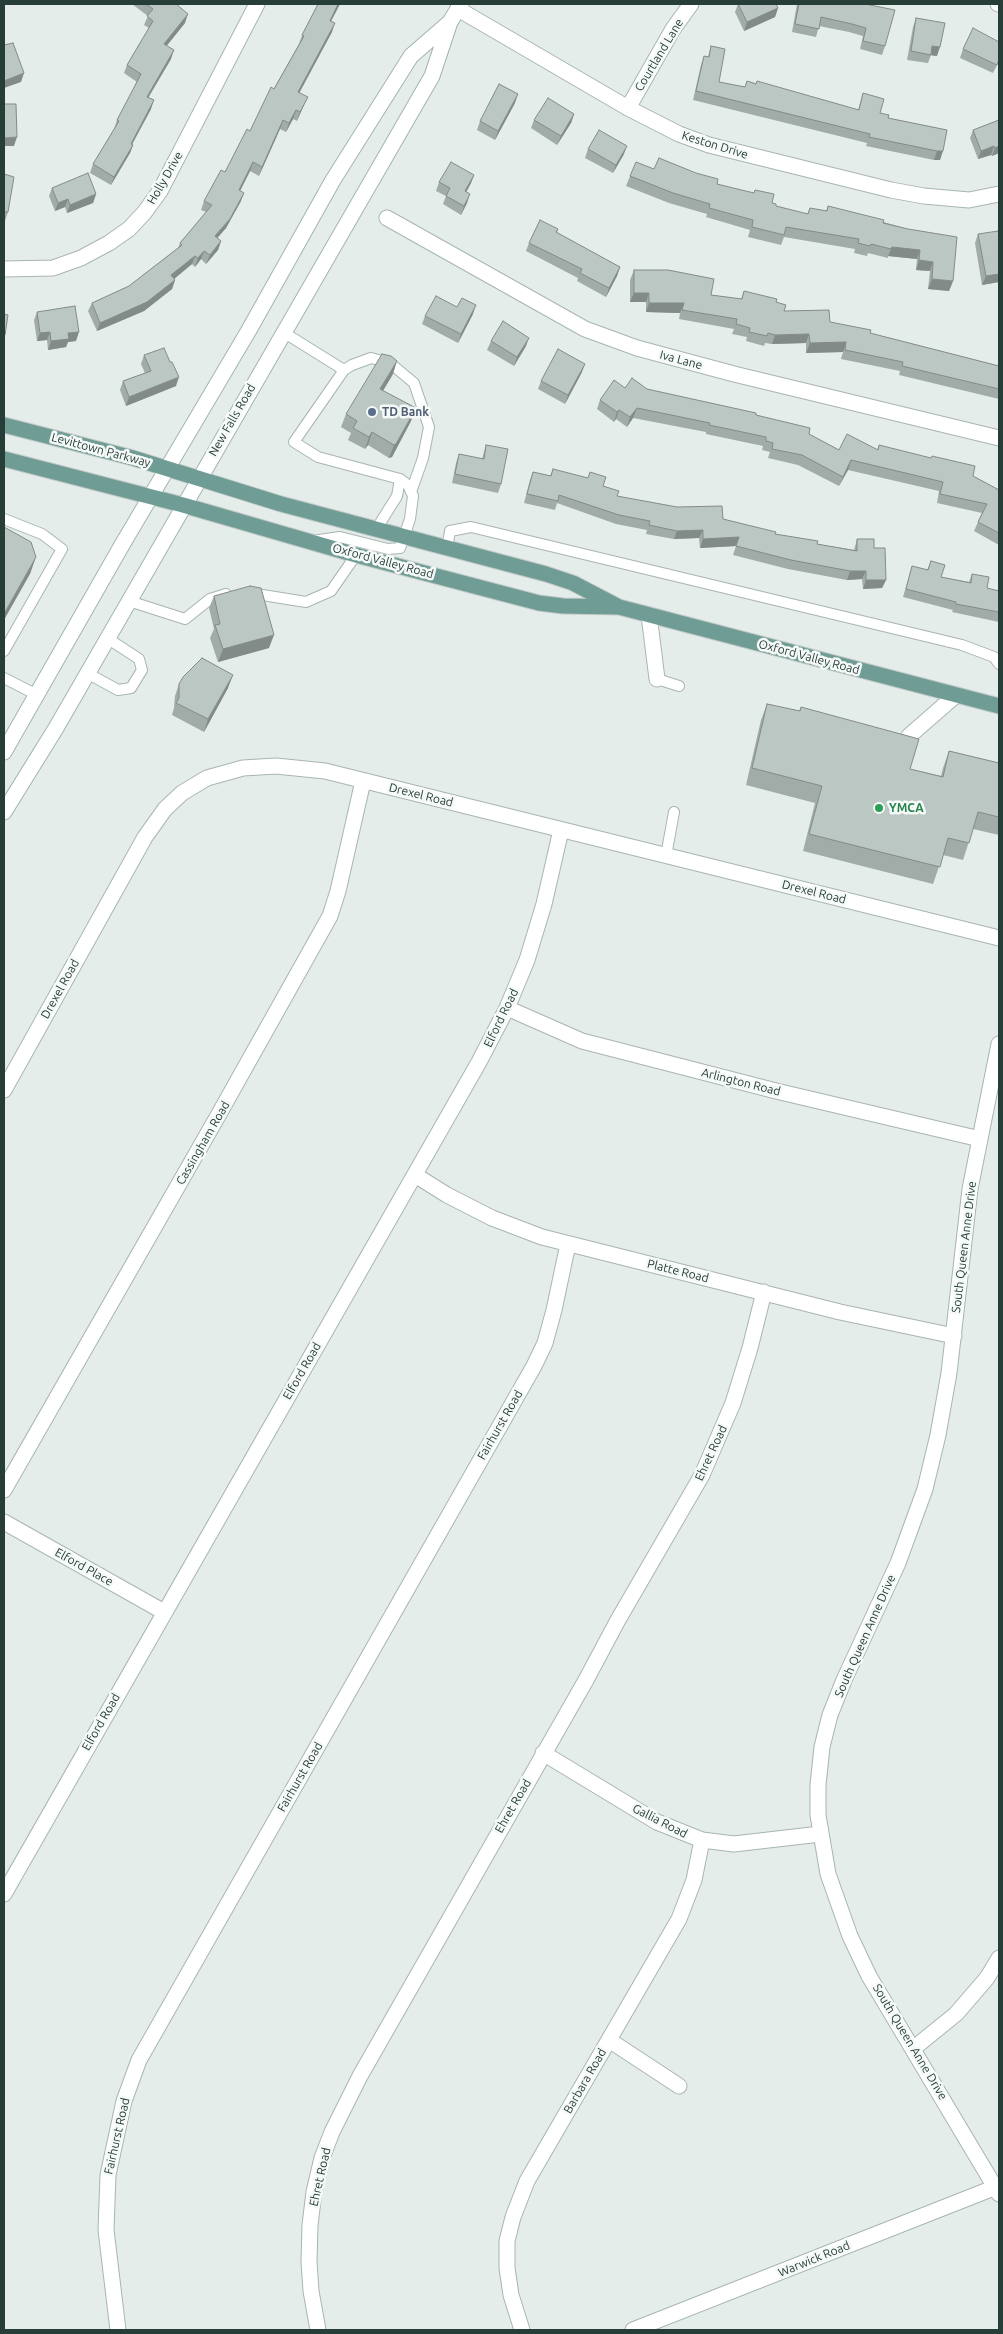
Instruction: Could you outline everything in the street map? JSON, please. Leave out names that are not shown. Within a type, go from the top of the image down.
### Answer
[{"type":"main road","name":"Levittown Parkway","points":[[4,425],[198,478]]},
{"type":"main road","points":[[4,459],[151,496]]},
{"type":"main road","name":"Oxford Valley Road","points":[[198,478],[281,504],[377,528],[404,538],[574,583],[619,607],[999,706]]},
{"type":"main road","name":"Oxford Valley Road","points":[[151,496],[356,555],[539,603],[563,606],[619,607]]},
{"type":"street","name":"Holly Drive","points":[[4,269],[53,268],[82,258],[129,229],[144,213],[160,191],[257,4]]},
{"type":"street","name":"Courtland Lane","points":[[628,108],[672,30],[690,4]]},
{"type":"street","name":"Keston Drive","points":[[456,12],[628,108],[679,134],[709,145],[891,190],[924,196],[969,200],[999,194]]},
{"type":"street","name":"New Falls Road","points":[[4,812],[129,601],[198,478],[432,76],[456,12]]},
{"type":"street","points":[[4,752],[249,330],[333,180],[411,56],[456,12]]},
{"type":"street","name":"Iva Lane","points":[[387,218],[584,329],[637,348],[734,374],[999,438]]},
{"type":"street","points":[[649,615],[657,679]]},
{"type":"street","points":[[904,735],[956,695]]},
{"type":"street","name":"Drexel Road","points":[[4,1090],[145,837],[165,809],[182,792],[207,778],[243,768],[303,767],[999,938]]},
{"type":"street","name":"Cassingham Road","points":[[4,1490],[330,916],[338,891],[363,781]]},
{"type":"street","name":"Elford Road","points":[[4,1894],[480,1062],[507,1008],[527,960],[561,830]]},
{"type":"street","name":"Arlington Road","points":[[507,1008],[582,1040],[776,1091],[980,1139]]},
{"type":"street","name":"South Queen Anne Drive","points":[[998,2190],[870,1976],[850,1936],[830,1881],[820,1834],[818,1785],[822,1748],[830,1715],[844,1680],[898,1563],[920,1505],[938,1435],[954,1336],[970,1189],[999,1044]]},
{"type":"street","name":"Platte Road","points":[[415,1175],[448,1196],[492,1218],[542,1237],[764,1292],[954,1336]]},
{"type":"street","name":"Fairhurst Road","points":[[118,2330],[106,2230],[108,2175],[124,2101],[139,2060],[534,1366],[545,1343],[568,1244]]},
{"type":"street","name":"Ehret Road","points":[[318,2330],[311,2291],[309,2262],[310,2225],[314,2192],[322,2158],[332,2132],[360,2076],[702,1475],[733,1403],[750,1348],[764,1292]]},
{"type":"street","name":"Elford Place","points":[[4,1522],[164,1612]]},
{"type":"street","name":"Gallia Road","points":[[543,1753],[658,1822],[702,1840],[734,1844],[820,1834]]},
{"type":"street","name":"Barbara Road","points":[[522,2330],[510,2295],[506,2268],[508,2241],[513,2217],[527,2181],[679,1919],[694,1880],[702,1840]]},
{"type":"street","points":[[914,2048],[956,2014],[987,1978],[999,1958]]},
{"type":"street","points":[[609,2040],[679,2086]]},
{"type":"street","name":"Warwick Road","points":[[633,2330],[998,2190]]},
{"type":"lane","points":[[283,332],[344,370]]},
{"type":"lane","points":[[310,542],[340,537],[395,550],[400,548],[410,519],[413,496],[411,492],[408,486],[400,479],[318,457],[294,442],[344,370],[352,365],[371,358],[390,363],[414,383],[429,427],[423,458],[411,492]]},
{"type":"lane","points":[[377,528],[397,496],[400,479]]},
{"type":"lane","points":[[4,518],[42,534],[62,549],[4,651]]},
{"type":"lane","points":[[447,549],[450,531],[471,527],[962,644],[994,657],[999,664]]},
{"type":"lane","points":[[129,601],[185,619],[210,599],[238,591],[306,602],[331,591],[356,555]]},
{"type":"lane","points":[[87,673],[118,690],[131,688],[142,670],[139,659],[107,638]]},
{"type":"lane","points":[[4,678],[38,695]]},
{"type":"lane","points":[[657,679],[679,686]]},
{"type":"lane","points":[[666,856],[674,812]]},
{"type":"building","points":[[146,4],[176,4],[188,14],[164,44],[174,50],[147,97],[154,100],[131,144],[133,145],[114,177],[93,164],[119,121],[117,120],[141,74],[127,65],[153,21],[147,16],[153,9]]},
{"type":"building","points":[[318,4],[338,4],[330,21],[335,23],[298,92],[308,97],[300,112],[296,110],[289,123],[283,120],[262,167],[253,162],[239,190],[244,193],[230,219],[215,236],[221,241],[210,255],[204,251],[198,258],[195,256],[171,275],[175,280],[147,302],[100,323],[92,303],[129,286],[182,245],[180,243],[212,205],[204,201],[221,170],[225,172],[247,129],[250,131],[271,87],[274,89],[304,36],[302,35]]},
{"type":"building","points":[[738,4],[776,4],[778,8],[747,22]]},
{"type":"building","points":[[799,4],[865,4],[895,10],[885,46],[863,41],[866,28],[852,24],[821,17],[819,29],[795,24]]},
{"type":"building","points":[[916,18],[945,23],[940,47],[932,46],[931,55],[911,51]]},
{"type":"building","points":[[973,28],[999,42],[997,65],[963,49]]},
{"type":"building","points":[[13,43],[24,73],[4,81],[4,45]]},
{"type":"building","points":[[711,46],[725,49],[719,82],[745,87],[747,81],[756,84],[757,81],[859,110],[863,93],[884,99],[880,113],[889,115],[888,118],[947,130],[943,151],[869,137],[870,134],[696,91],[704,56],[709,57]]},
{"type":"building","points":[[499,84],[518,94],[498,131],[480,121]]},
{"type":"building","points":[[548,98],[574,114],[561,136],[534,120]]},
{"type":"building","points":[[4,104],[16,104],[17,137],[4,138]]},
{"type":"building","points":[[999,120],[999,146],[981,151],[973,130]]},
{"type":"building","points":[[599,130],[627,146],[616,165],[588,149]]},
{"type":"building","points":[[659,158],[696,173],[718,179],[717,184],[754,193],[755,190],[774,194],[772,203],[776,204],[776,206],[808,214],[810,208],[827,211],[828,206],[884,220],[883,223],[957,237],[953,281],[932,279],[933,262],[919,260],[920,250],[892,247],[891,249],[871,244],[870,246],[858,243],[859,239],[786,227],[784,235],[752,227],[753,220],[709,208],[710,204],[673,193],[630,176],[636,162],[654,169]]},
{"type":"building","points":[[451,162],[474,175],[465,191],[470,194],[464,206],[446,196],[450,188],[439,182]]},
{"type":"building","points":[[88,173],[96,194],[70,205],[68,199],[58,203],[52,188]]},
{"type":"building","points":[[4,174],[14,177],[8,212],[4,212]]},
{"type":"building","points":[[540,220],[558,229],[556,232],[620,267],[609,288],[580,273],[582,269],[529,243]]},
{"type":"building","points":[[998,231],[999,274],[986,276],[978,234]]},
{"type":"building","points":[[634,270],[668,270],[714,279],[711,295],[742,299],[744,291],[777,299],[776,302],[786,305],[784,311],[829,310],[830,322],[871,330],[870,333],[999,366],[999,389],[902,366],[903,362],[845,350],[846,342],[810,343],[809,334],[775,335],[768,333],[767,336],[749,332],[750,328],[736,324],[737,319],[682,310],[684,303],[649,303],[649,293],[634,293]]},
{"type":"building","points":[[436,296],[457,307],[462,298],[476,305],[461,334],[425,316]]},
{"type":"building","points":[[75,306],[79,332],[68,333],[69,339],[51,341],[50,332],[40,333],[37,312]]},
{"type":"building","points":[[4,314],[8,315],[5,335],[4,335]]},
{"type":"building","points":[[503,321],[529,338],[517,357],[491,341]]},
{"type":"building","points":[[164,348],[179,377],[129,397],[123,381],[151,371],[144,355]]},
{"type":"building","points":[[558,349],[585,364],[568,395],[541,381]]},
{"type":"building","name":"TD Bank","points":[[382,354],[391,356],[397,361],[380,389],[416,408],[394,445],[372,432],[369,437],[353,428],[357,421],[346,414]]},
{"type":"building","points":[[632,378],[647,389],[756,413],[756,415],[810,428],[809,434],[839,450],[847,434],[878,450],[879,445],[931,458],[932,456],[975,466],[973,476],[999,490],[999,533],[978,522],[987,504],[940,494],[943,482],[851,460],[843,477],[802,455],[772,449],[773,443],[766,441],[766,437],[637,408],[630,417],[619,410],[617,412],[600,400],[614,380],[625,388]]},
{"type":"building","points":[[486,445],[508,449],[501,484],[455,474],[459,454],[484,459]]},
{"type":"building","points":[[553,469],[588,478],[590,472],[606,477],[603,486],[619,491],[617,496],[677,507],[722,506],[723,519],[776,532],[775,534],[818,541],[817,544],[857,551],[857,539],[874,539],[874,548],[885,548],[886,580],[866,580],[866,571],[850,571],[791,560],[736,546],[739,537],[703,539],[703,530],[677,531],[649,525],[650,521],[619,515],[559,495],[558,501],[527,494],[533,472],[551,476]]},
{"type":"building","points":[[4,527],[31,542],[36,557],[4,614]]},
{"type":"building","points":[[931,561],[945,565],[941,577],[971,583],[972,574],[989,577],[987,588],[999,591],[999,612],[956,604],[956,602],[906,589],[912,566],[928,570]]},
{"type":"building","points":[[250,586],[261,588],[274,635],[223,649],[215,625],[220,624],[214,596]]},
{"type":"building","points":[[202,658],[233,675],[208,719],[176,703],[179,698],[179,684],[183,677]]},
{"type":"building","points":[[767,704],[800,711],[801,707],[919,739],[910,769],[943,777],[949,751],[999,763],[999,817],[978,812],[969,843],[948,838],[940,867],[809,834],[822,786],[752,768]]},
{"type":"place","name":"TD Bank","points":[[372,412]]},
{"type":"place","name":"YMCA","points":[[879,808]]}]
